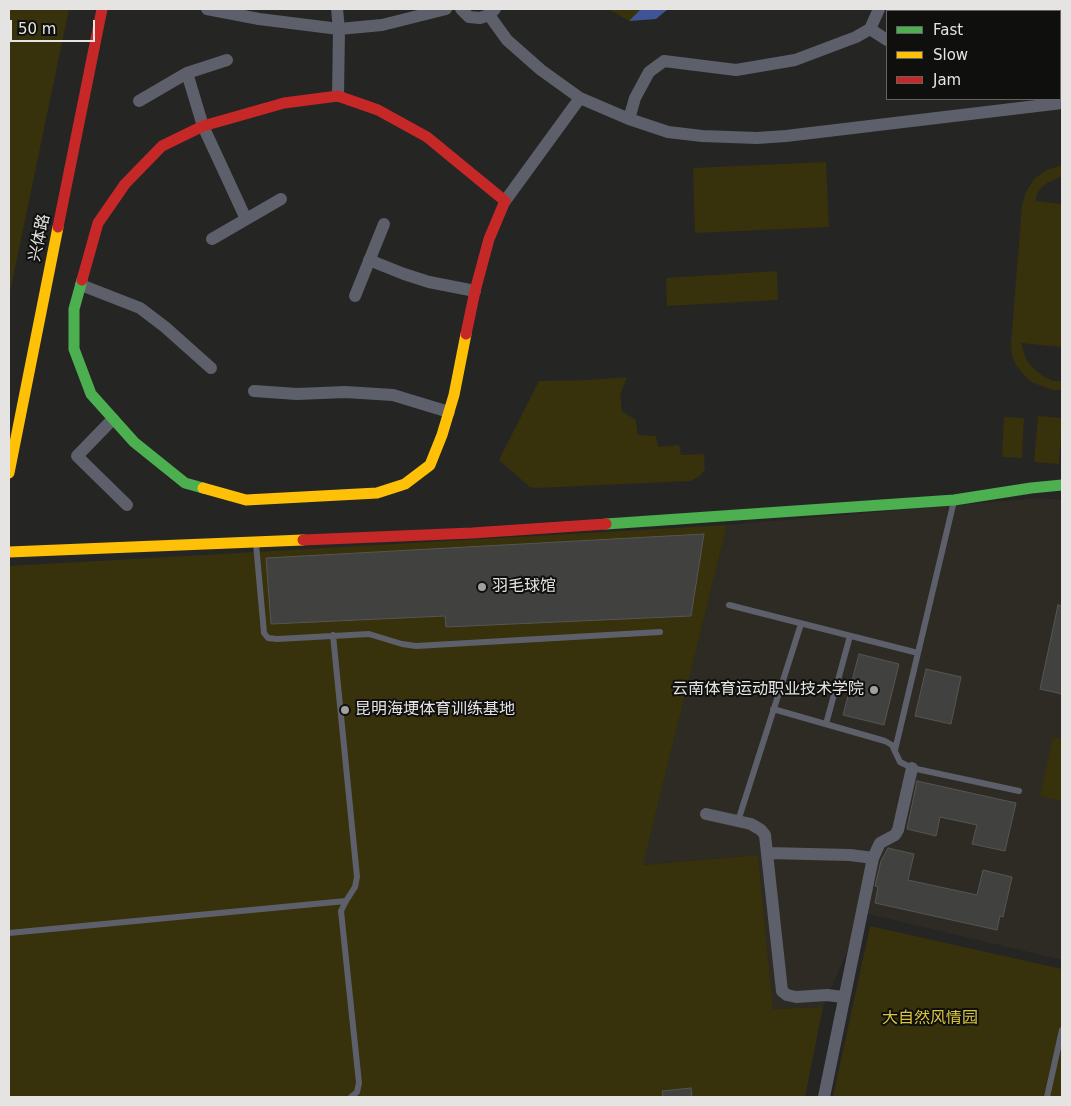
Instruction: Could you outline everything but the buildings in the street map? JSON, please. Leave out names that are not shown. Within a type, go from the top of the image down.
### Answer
[{"type":"street","name":"兴体路","points":[[9,473],[102,9]]},
{"type":"street","points":[[207,9],[259,19],[339,29],[382,24],[446,9]]},
{"type":"street","points":[[337,9],[339,29],[338,96]]},
{"type":"street","points":[[461,9],[465,14],[474,18],[485,18],[492,12],[507,40],[541,70],[580,98],[629,119],[668,132],[702,136],[757,138],[840,130],[1062,103]]},
{"type":"street","points":[[629,119],[635,98],[649,72],[664,61],[736,70],[795,60],[856,37],[870,29],[880,9]]},
{"type":"street","points":[[870,29],[886,39]]},
{"type":"street","points":[[139,101],[187,74],[227,60]]},
{"type":"street","points":[[187,74],[203,126],[246,219]]},
{"type":"street","points":[[505,201],[427,137],[378,110],[338,96],[284,103],[203,126],[162,146],[125,184],[98,223],[74,309],[74,349],[91,394],[134,442],[186,483],[246,500],[377,493],[405,484],[430,465],[449,412],[474,291],[489,238],[505,201],[580,98]]},
{"type":"street","name":"兴体路","points":[[32,298],[62,148]]},
{"type":"street","points":[[212,239],[281,199]]},
{"type":"street","points":[[355,296],[384,224]]},
{"type":"street","points":[[369,260],[420,280],[474,291]]},
{"type":"street","points":[[81,285],[140,308],[165,327],[211,368]]},
{"type":"street","points":[[254,391],[297,394],[345,392],[393,395],[449,412]]},
{"type":"street","points":[[113,419],[77,456],[127,505]]},
{"type":"street","points":[[9,552],[472,533],[954,500],[1062,485]]},
{"type":"street","points":[[824,1097],[873,858],[880,843],[895,835],[898,830],[912,768]]},
{"type":"street","points":[[706,814],[751,824],[761,830],[765,836],[782,991],[787,996],[796,997],[828,995],[843,997]]},
{"type":"street","points":[[768,853],[873,858]]},
{"type":"lane","points":[[895,750],[954,500]]},
{"type":"lane","points":[[256,542],[264,633],[268,638],[369,634],[402,644],[416,646],[660,632]]},
{"type":"lane","points":[[729,606],[918,652]]},
{"type":"lane","points":[[738,821],[801,624]]},
{"type":"lane","points":[[333,636],[357,876],[355,887],[342,911],[359,1083],[357,1092],[351,1097]]},
{"type":"lane","points":[[826,724],[850,636]]},
{"type":"lane","points":[[773,709],[885,741],[892,745],[900,762],[912,768],[1019,791]]},
{"type":"lane","points":[[9,932],[346,901]]},
{"type":"lane","points":[[1047,1097],[1062,1030]]},
{"type":"shaded area","name":"云南体育运动职业技术学院","points":[[1039,498],[1062,500],[1062,960],[864,913],[823,1007],[773,1009],[758,855],[643,865],[727,525]]},
{"type":"green space","points":[[9,9],[69,9],[9,297]]},
{"type":"green space","points":[[608,9],[668,9],[656,19],[629,21]]},
{"type":"green space","points":[[826,162],[829,227],[695,233],[693,168]]},
{"type":"green space","points":[[1062,165],[1062,176],[1047,183],[1039,190],[1035,201],[1062,204],[1062,347],[1021,343],[1027,361],[1034,369],[1053,381],[1062,381],[1062,390],[1053,390],[1033,383],[1025,376],[1016,365],[1012,356],[1011,344],[1022,205],[1026,192],[1034,179],[1047,170]]},
{"type":"green space","points":[[777,271],[778,300],[667,306],[666,278]]},
{"type":"green space","points":[[627,377],[620,395],[622,411],[636,420],[638,435],[656,436],[658,447],[679,445],[681,455],[704,454],[705,469],[700,476],[690,481],[536,488],[530,487],[499,460],[539,381]]},
{"type":"green space","points":[[1038,416],[1062,418],[1059,464],[1034,462]]},
{"type":"green space","points":[[1004,417],[1024,418],[1022,458],[1002,457]]},
{"type":"green space","name":"昆明海埂体育训练基地","points":[[727,525],[643,865],[758,855],[773,1009],[823,1007],[805,1097],[9,1097],[9,566]]},
{"type":"green space","points":[[1053,737],[1062,739],[1062,801],[1040,796]]},
{"type":"green space","name":"大自然风情园","points":[[870,926],[1062,969],[1062,1097],[833,1097]]},
{"type":"water","points":[[641,9],[668,9],[656,19],[629,21]]},
{"type":"traffic: fast","points":[[82,280],[74,309],[74,349],[91,394],[134,442],[185,483],[203,488]]},
{"type":"traffic: fast","points":[[606,524],[954,500],[1062,485]]},
{"type":"traffic: slow","points":[[9,473],[58,227]]},
{"type":"traffic: slow","points":[[203,488],[246,500],[377,493],[405,484],[430,465],[442,435],[454,395],[466,334]]},
{"type":"traffic: slow","points":[[9,552],[303,540]]},
{"type":"traffic: jam","points":[[58,227],[102,9]]},
{"type":"traffic: jam","points":[[338,96],[378,110],[427,137],[505,201],[489,239],[466,334]]},
{"type":"traffic: jam","points":[[82,280],[98,223],[125,184],[162,146],[203,126],[284,103],[338,96]]},
{"type":"traffic: jam","points":[[303,540],[472,533],[606,524]]},
{"type":"place","name":"羽毛球馆","points":[[482,587]]},
{"type":"place","name":"云南体育运动职业技术学院","points":[[874,690]]},
{"type":"place","name":"昆明海埂体育训练基地","points":[[345,710]]}]
